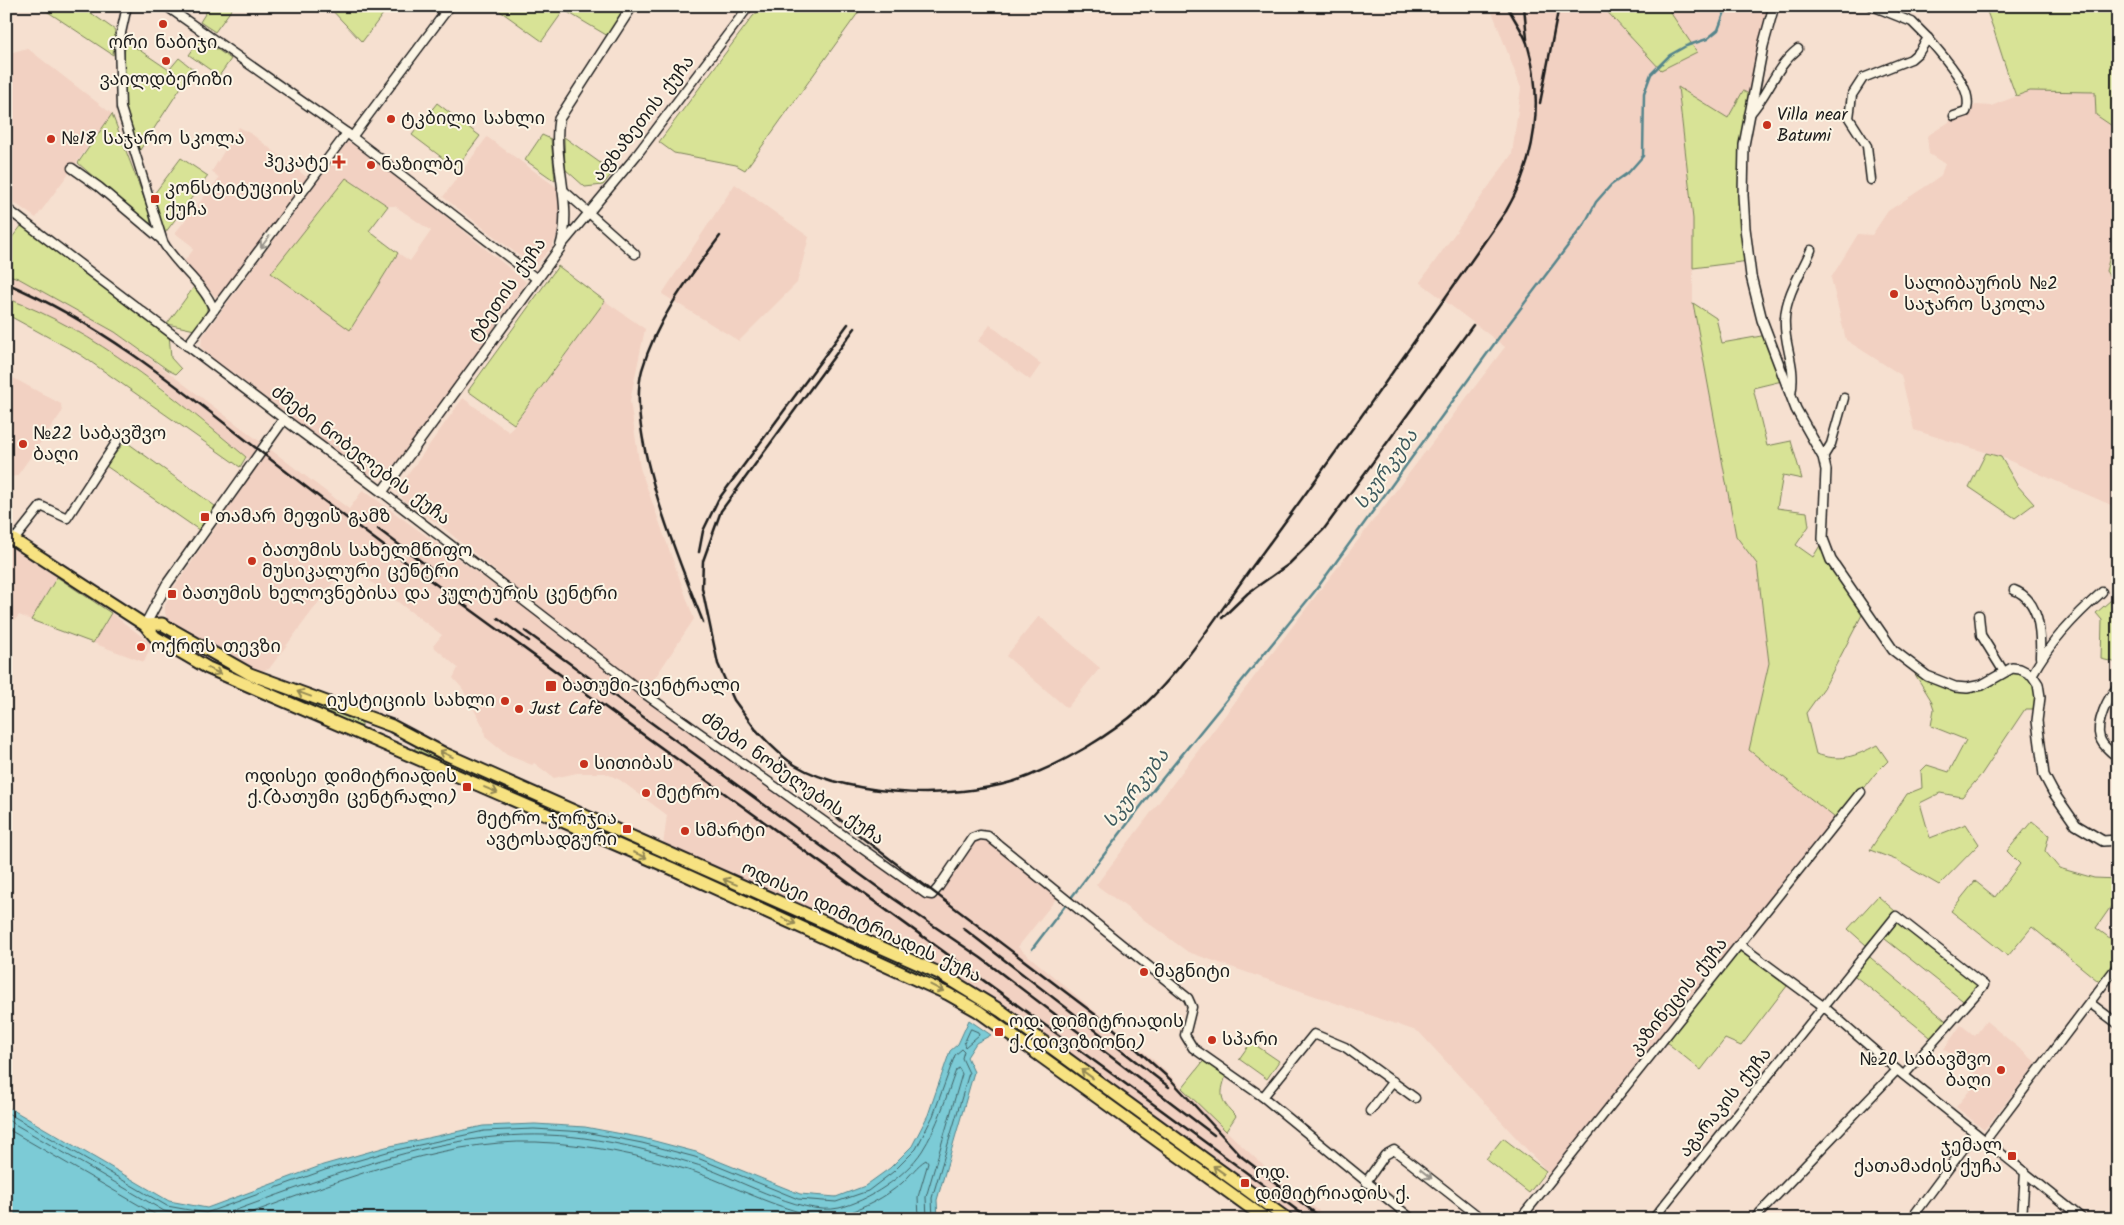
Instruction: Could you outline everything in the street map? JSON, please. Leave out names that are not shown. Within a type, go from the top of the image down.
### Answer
[{"type":"main road","points":[[10,537],[145,625],[155,637],[208,668],[372,739],[374,730],[383,722],[250,674],[162,624],[145,625]]},
{"type":"main road","name":"ოდისეი დიმიტრიადის ქუჩა","points":[[383,722],[444,753],[596,822],[939,974],[1001,1011],[1287,1219]]},
{"type":"main road","points":[[398,750],[408,743],[410,735]]},
{"type":"main road","name":"ოდისეი დიმიტრიადის ქუჩა","points":[[372,739],[673,869],[948,994],[978,1011],[1266,1219]]},
{"type":"street","points":[[127,6],[119,42],[121,108],[163,242],[168,251],[203,289],[214,310]]},
{"type":"street","points":[[166,6],[349,135],[537,279]]},
{"type":"street","points":[[187,346],[349,135],[448,10],[437,6]]},
{"type":"street","name":"ტბეთის ქუჩა","points":[[382,492],[560,248],[566,219],[557,141],[558,119],[632,6]]},
{"type":"street","name":"აფხაზეთის ქუჩა","points":[[560,248],[667,116],[749,6]]},
{"type":"street","points":[[1774,6],[1744,145],[1743,195],[1751,276],[1762,320],[1791,395],[1802,422],[1824,457],[1826,470],[1823,538],[1831,560],[1893,650],[1915,669],[1955,687],[1967,688],[1982,685],[2004,672],[2020,668],[2032,675],[2038,684],[2040,698],[2037,721],[2044,775],[2053,792],[2076,824],[2103,841],[2118,840]]},
{"type":"street","points":[[1872,6],[1912,22],[1928,38],[1967,90],[1970,103],[1966,112],[1954,116]]},
{"type":"street","points":[[1871,180],[1867,146],[1849,118],[1852,95],[1863,78],[1911,59],[1919,52],[1928,38]]},
{"type":"street","points":[[1749,115],[1764,97],[1776,71],[1798,49]]},
{"type":"street","points":[[72,168],[99,187],[163,242]]},
{"type":"street","points":[[562,189],[635,254]]},
{"type":"street","name":"ძმები ნობელების ქუჩა","points":[[6,208],[382,492],[645,694],[926,894],[932,895],[938,888],[972,838],[980,835],[988,836],[1188,998],[1192,1007],[1185,1035],[1189,1044],[1263,1097],[1412,1219]]},
{"type":"street","points":[[1791,395],[1794,378],[1785,318],[1788,303],[1811,250]]},
{"type":"street","points":[[1824,457],[1831,444],[1844,398]]},
{"type":"street","points":[[145,625],[167,584],[284,419]]},
{"type":"street","points":[[10,537],[41,506],[67,518],[121,436]]},
{"type":"street","points":[[2014,590],[2023,594],[2036,613],[2041,634],[2040,662]]},
{"type":"street","points":[[2032,675],[2046,649],[2081,611],[2102,592]]},
{"type":"street","points":[[1980,615],[1981,635],[2004,672]]},
{"type":"street","points":[[2112,753],[2103,745],[2098,730],[2108,696],[2118,687]]},
{"type":"street","name":"კაზინეცის ქუჩა","points":[[1520,1219],[1861,792]]},
{"type":"street","name":"აგარაკის ქუჩა","points":[[1653,1219],[1896,916],[1984,985],[1901,1073]]},
{"type":"street","points":[[1740,945],[1823,1006],[1984,1141],[2083,1219]]},
{"type":"street","points":[[1984,1141],[2118,965]]},
{"type":"street","points":[[2090,1003],[2118,1024]]},
{"type":"street","points":[[1263,1097],[1314,1034],[1345,1047],[1415,1098]]},
{"type":"street","points":[[1754,1219],[1901,1073]]},
{"type":"street","points":[[1370,1111],[1393,1081]]},
{"type":"street","points":[[1911,1219],[1975,1133]]},
{"type":"street","points":[[1366,1182],[1384,1155],[1394,1150],[1482,1219]]},
{"type":"street","points":[[2022,1219],[2025,1172]]},
{"type":"shaded area","points":[[1490,6],[1602,6],[1661,70],[1697,52],[1666,6],[1774,6],[1753,96],[1743,92],[1728,119],[1678,88],[1693,219],[1693,303],[1736,536],[1757,564],[1769,663],[1749,750],[1839,821],[1553,1178],[1419,1032],[1188,952],[1096,885],[1505,347],[1420,282],[1512,154],[1521,88]]},
{"type":"shaded area","name":"№18 საჯარო სკოლა","points":[[27,48],[112,114],[36,218],[16,204],[11,209],[6,205],[6,54]]},
{"type":"shaded area","name":"სალიბაურის №2 საჯარო სკოლა","points":[[2030,91],[2096,92],[2096,115],[2118,130],[2118,508],[2001,457],[1914,430],[1901,375],[1846,340],[1831,278],[1858,234],[1872,235],[1888,211],[1940,177],[1945,164],[1929,154],[1927,136],[1976,105],[1991,106]]},
{"type":"shaded area","points":[[239,127],[253,135],[309,179],[224,294],[216,297],[183,263],[193,250],[192,246],[175,233],[219,178],[212,171]]},
{"type":"shaded area","points":[[487,137],[559,189],[562,212],[559,231],[552,247],[534,267],[443,197]]},
{"type":"shaded area","points":[[346,143],[351,143],[411,188],[526,282],[443,402],[387,475],[371,477],[206,353],[201,347],[202,337]],"holes":[[[346,178],[388,206],[395,206],[431,231],[410,261],[398,253],[350,330]]]},
{"type":"shaded area","points":[[735,184],[809,237],[797,283],[739,341],[662,294]]},
{"type":"shaded area","points":[[6,274],[18,278],[115,332],[349,509],[363,490],[635,687],[440,525],[403,500],[399,487],[463,398],[509,432],[605,301],[645,329],[630,401],[640,468],[694,619],[645,693],[932,895],[972,838],[980,835],[1060,894],[1018,947],[1156,1062],[1288,1188],[1330,1219],[1298,1219],[975,986],[816,903],[813,913],[663,845],[667,815],[620,780],[605,773],[577,773],[554,778],[534,763],[532,765],[507,755],[485,737],[484,728],[462,688],[453,678],[458,668],[433,646],[442,635],[347,564],[269,669],[262,671],[249,668],[168,622],[165,606],[174,588],[257,466],[157,383],[77,331],[6,298]]},
{"type":"shaded area","points":[[990,325],[1041,364],[1030,380],[978,341]]},
{"type":"shaded area","name":"№22 საბავშვო ბაღი","points":[[6,374],[61,404],[62,412],[17,476],[8,477],[6,476]]},
{"type":"shaded area","points":[[6,544],[57,577],[31,620],[19,615],[15,620],[6,616]]},
{"type":"shaded area","points":[[111,613],[152,644],[144,662],[93,643]]},
{"type":"shaded area","points":[[1039,616],[1100,668],[1067,708],[1006,656]]},
{"type":"shaded area","name":"№20 საბავშვო ბაღი","points":[[1986,1021],[2037,1063],[1984,1130],[1956,1107],[1980,1078],[1944,1049],[1961,1025],[1975,1036]]},
{"type":"green space","points":[[39,6],[81,6],[115,30],[113,55]]},
{"type":"green space","points":[[210,6],[234,6],[215,32],[200,22]]},
{"type":"green space","points":[[328,6],[389,6],[362,42]]},
{"type":"green space","points":[[493,6],[625,6],[608,36],[564,10],[542,41]]},
{"type":"green space","points":[[765,6],[863,6],[745,170],[736,165],[674,153],[659,142],[753,16]]},
{"type":"green space","points":[[1602,6],[1666,6],[1697,52],[1661,70]]},
{"type":"green space","points":[[1985,6],[2118,6],[2118,130],[2096,115],[2095,92],[2030,91],[2016,96]]},
{"type":"green space","points":[[201,38],[231,59],[219,76],[189,55]]},
{"type":"green space","points":[[126,41],[169,70],[179,58],[193,69],[138,153],[123,102],[123,62]]},
{"type":"green space","points":[[1678,87],[1728,118],[1743,91],[1753,96],[1744,145],[1749,261],[1693,268],[1693,219]]},
{"type":"green space","points":[[437,103],[480,136],[456,168],[412,135]]},
{"type":"green space","points":[[112,114],[150,214],[151,228],[78,163]]},
{"type":"green space","points":[[542,135],[551,139],[555,181],[525,160]]},
{"type":"green space","points":[[564,137],[613,172],[603,185],[585,187],[565,169]]},
{"type":"green space","points":[[181,158],[208,176],[165,233],[151,198]]},
{"type":"green space","points":[[346,178],[388,206],[369,231],[398,253],[350,330],[271,273]]},
{"type":"green space","points":[[22,225],[169,334],[171,358],[181,369],[176,374],[168,370],[115,332],[18,278],[6,274],[6,245]]},
{"type":"green space","points":[[2118,244],[2118,284],[2112,280],[2106,271],[2111,253]]},
{"type":"green space","points":[[558,266],[605,301],[514,424],[468,391]]},
{"type":"green space","points":[[194,287],[206,304],[207,308],[204,318],[195,330],[167,324]]},
{"type":"green space","points":[[6,298],[72,328],[133,367],[246,457],[240,467],[81,355],[6,314]]},
{"type":"green space","points":[[1693,303],[1716,318],[1722,343],[1767,335],[1786,380],[1753,388],[1767,446],[1791,441],[1802,479],[1783,475],[1777,508],[1807,512],[1809,526],[1796,545],[1813,557],[1821,544],[1864,611],[1824,688],[1806,713],[1816,754],[1833,758],[1847,757],[1877,745],[1888,761],[1875,774],[1839,821],[1749,750],[1769,663],[1757,564],[1736,536]]},
{"type":"green space","points":[[125,441],[215,506],[199,530],[106,466]]},
{"type":"green space","points":[[1986,453],[2001,457],[2017,485],[2034,504],[2015,518],[1969,487]]},
{"type":"green space","points":[[57,577],[111,613],[93,643],[31,620]]},
{"type":"green space","points":[[2118,594],[2118,663],[2101,659],[2102,620],[2096,613]]},
{"type":"green space","points":[[170,640],[211,663],[254,682],[362,723],[362,727],[210,665]]},
{"type":"green space","points":[[1910,666],[1967,688],[2012,668],[2032,675],[2038,709],[2025,709],[1981,775],[1962,797],[1940,793],[1920,803],[1930,838],[1966,824],[1979,844],[1939,885],[1896,860],[1870,850],[1907,794],[1922,788],[1921,771],[1927,765],[1949,772],[1966,740],[1931,726],[1934,709],[1931,700]]},
{"type":"green space","points":[[418,746],[925,973],[981,1004],[1279,1219],[1274,1219],[980,1007],[923,975],[414,749]]},
{"type":"green space","points":[[2032,821],[2049,835],[2045,851],[2059,868],[2094,878],[2118,879],[2118,904],[2114,902],[2096,928],[2118,944],[2118,965],[2103,985],[2032,927],[2008,956],[1951,911],[1975,881],[1995,897],[2020,864],[2007,851]]},
{"type":"green space","points":[[1878,896],[1896,912],[1866,945],[1848,929]]},
{"type":"green space","points":[[1896,916],[1984,985],[1967,1004],[1880,935]]},
{"type":"green space","points":[[1741,950],[1787,986],[1741,1046],[1725,1039],[1701,1070],[1665,1041]]},
{"type":"green space","points":[[1865,953],[1950,1024],[1935,1041],[1850,972]]},
{"type":"green space","points":[[1251,1042],[1279,1061],[1267,1079],[1239,1059]]},
{"type":"green space","points":[[1206,1058],[1227,1072],[1222,1096],[1226,1105],[1236,1116],[1226,1131],[1182,1088]]},
{"type":"green space","points":[[1503,1138],[1546,1171],[1529,1193],[1486,1159]]},
{"type":"water","points":[[969,1020],[991,1035],[976,1043],[967,1057],[974,1072],[937,1200],[938,1219],[6,1219],[6,1106],[169,1201],[207,1208],[323,1165],[386,1147],[483,1126],[535,1124],[585,1127],[643,1138],[696,1152],[800,1194],[836,1197],[865,1186],[890,1168],[912,1146],[928,1115],[950,1051],[958,1044]]},
{"type":"waterway","name":"სკურკუბა","points":[[1032,949],[1154,789],[1315,591],[1505,329],[1585,223],[1596,202],[1611,185],[1629,172],[1643,156],[1644,93],[1651,74],[1670,55],[1686,46],[1707,39],[1718,30],[1727,6]]},
{"type":"railway","points":[[756,730],[774,749],[795,765],[819,776],[847,785],[878,790],[910,793],[943,792],[975,790],[1029,776],[1058,763],[1088,746],[1116,728],[1141,708],[1174,673],[1204,635],[1506,211],[1524,171],[1530,150],[1536,108],[1532,64],[1527,43],[1507,6]]},
{"type":"railway","points":[[1524,6],[1527,39]]},
{"type":"railway","points":[[1540,103],[1559,6]]},
{"type":"railway","points":[[703,622],[657,497],[641,427],[639,396],[642,370],[648,352],[665,316],[720,236]]},
{"type":"railway","points":[[6,283],[41,299],[75,318],[108,338],[170,381],[328,504],[418,571],[1093,1060],[1309,1219]]},
{"type":"railway","points":[[699,552],[703,531],[718,500],[848,324]]},
{"type":"railway","points":[[1222,618],[1248,593],[1289,564],[1324,529],[1473,325]]},
{"type":"railway","points":[[759,734],[734,700],[718,664],[702,588],[703,561],[721,511],[855,328]]},
{"type":"railway","points":[[378,529],[438,574]]},
{"type":"railway","points":[[498,618],[529,641]]},
{"type":"railway","points":[[525,631],[894,899],[981,958],[1214,1135]]},
{"type":"railway","points":[[780,759],[822,805],[865,840],[1113,1028],[1172,1081],[1242,1157]]},
{"type":"railway","points":[[963,928],[1169,1087]]},
{"type":"railway","points":[[1238,1154],[1323,1219]]},
{"type":"place","name":"ორი ნაბიჯი","points":[[163,24]]},
{"type":"place","name":"ვაილდბერიზი","points":[[166,61]]},
{"type":"place","name":"ტკბილი სახლი","points":[[391,119]]},
{"type":"place","name":"Villa near Batumi","points":[[1767,125]]},
{"type":"place","name":"№18 საჯარო სკოლა","points":[[51,139]]},
{"type":"place","name":"ჰეკატე","points":[[339,162]]},
{"type":"place","name":"ნაზილბე","points":[[371,165]]},
{"type":"place","name":"კონსტიტუციის ქუჩა","points":[[155,199]]},
{"type":"place","name":"სალიბაურის №2 საჯარო სკოლა","points":[[1894,294]]},
{"type":"place","name":"№22 საბავშვო ბაღი","points":[[23,444]]},
{"type":"place","name":"თამარ მეფის გამზ","points":[[205,517]]},
{"type":"place","name":"ბათუმის სახელმწიფო მუსიკალური ცენტრი","points":[[252,561]]},
{"type":"place","name":"ბათუმის ხელოვნებისა და კულტურის ცენტრი","points":[[172,594]]},
{"type":"place","name":"ოქროს თევზი","points":[[141,647]]},
{"type":"place","name":"ბათუმი-ცენტრალი","points":[[551,686]]},
{"type":"place","name":"იუსტიციის სახლი","points":[[505,701]]},
{"type":"place","name":"Just Cafe","points":[[519,709]]},
{"type":"place","name":"სითიბას","points":[[584,764]]},
{"type":"place","name":"ოდისეი დიმიტრიადის ქ.(ბათუმი ცენტრალი)","points":[[467,787]]},
{"type":"place","name":"მეტრო","points":[[646,793]]},
{"type":"place","name":"მეტრო ჯორჯია ავტოსადგური","points":[[627,829]]},
{"type":"place","name":"სმარტი","points":[[685,831]]},
{"type":"place","name":"მაგნიტი","points":[[1144,972]]},
{"type":"place","name":"ოდ. დიმიტრიადის ქ.(დივიზიონი)","points":[[999,1032]]},
{"type":"place","name":"სპარი","points":[[1212,1040]]},
{"type":"place","name":"№20 საბავშვო ბაღი","points":[[2001,1070]]},
{"type":"place","name":"ჯემალ ქათამაძის ქუჩა","points":[[2012,1156]]},
{"type":"place","name":"ოდ. დიმიტრიადის ქ.","points":[[1245,1183]]}]
